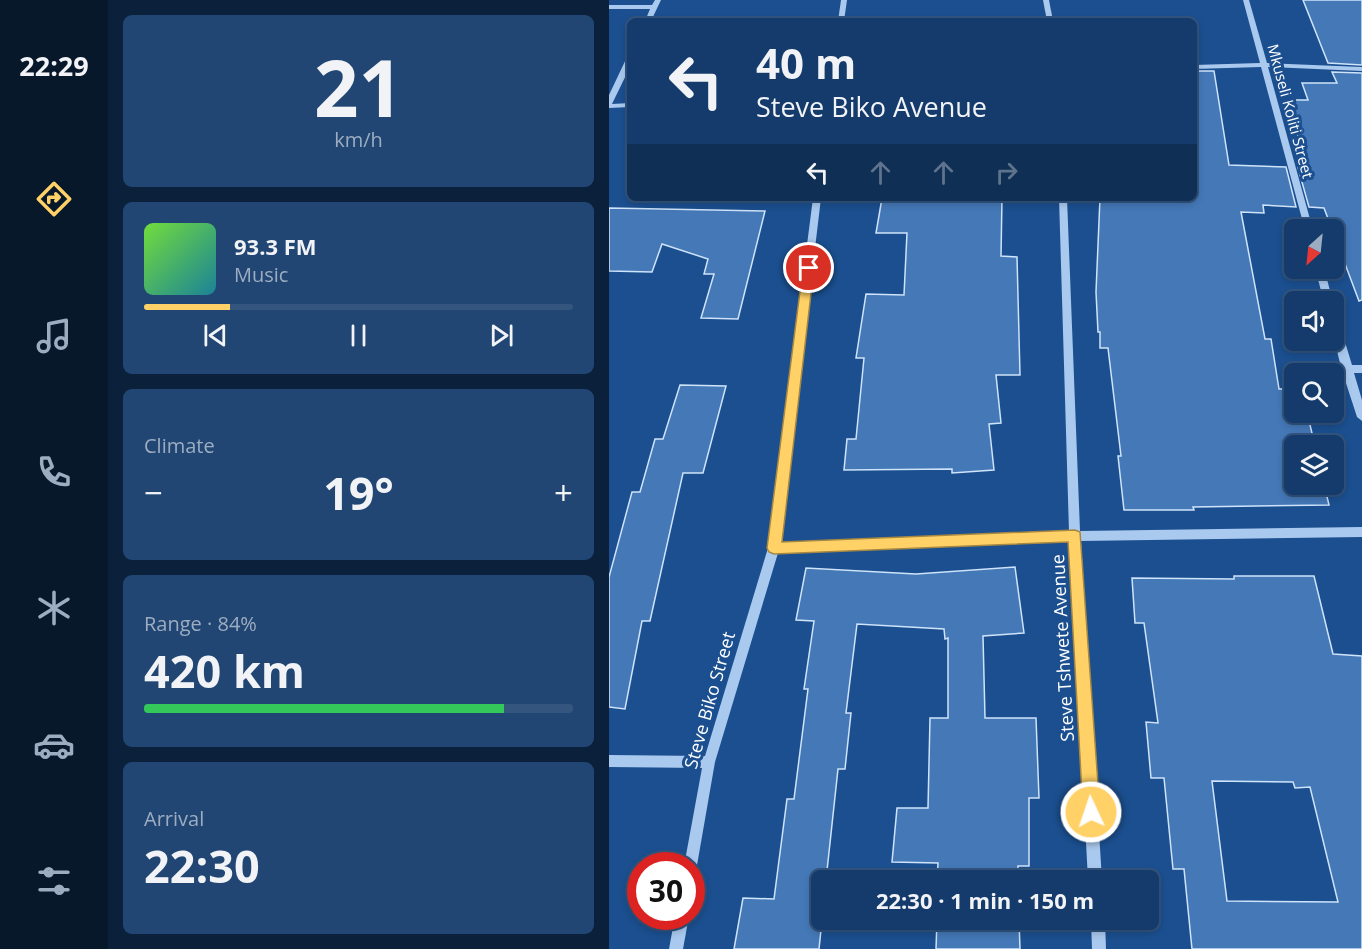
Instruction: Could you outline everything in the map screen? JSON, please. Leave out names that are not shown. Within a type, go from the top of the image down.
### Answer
[{"type":"street","points":[[841,18],[844,0]]},
{"type":"street","points":[[1046,0],[1049,18]]},
{"type":"street","name":"Mkuseli Koliti Street","points":[[1246,0],[1305,219]]},
{"type":"street","points":[[609,7],[656,4],[649,18]]},
{"type":"street","points":[[627,65],[609,104],[627,105]]},
{"type":"street","points":[[1197,67],[1263,65],[1362,69]]},
{"type":"street","name":"Steve Biko Street","points":[[693,852],[709,762],[774,548],[817,201]]},
{"type":"street","name":"Steve Tshwete Avenue","points":[[1063,201],[1075,536],[1094,870]]},
{"type":"street","points":[[1342,351],[1362,417]]},
{"type":"street","points":[[1347,369],[1362,369]]},
{"type":"street","points":[[774,548],[1075,536],[1362,532]]},
{"type":"street","points":[[609,761],[709,762]]},
{"type":"street","points":[[676,949],[679,930]]},
{"type":"street","points":[[1098,930],[1099,949]]},
{"type":"building","points":[[1303,0],[1362,0],[1362,65],[1328,63]]},
{"type":"building","points":[[1197,71],[1214,71],[1229,165],[1286,167],[1296,207],[1263,205],[1264,213],[1241,212],[1265,339],[1271,339],[1279,389],[1284,389],[1284,423],[1310,423],[1312,435],[1284,435],[1284,495],[1327,495],[1329,505],[1124,510],[1118,456],[1121,456],[1108,348],[1100,348],[1100,332],[1098,332],[1096,292],[1100,201],[1197,201]]},
{"type":"building","points":[[1332,72],[1362,73],[1362,300],[1359,301],[1344,261],[1344,219],[1328,219],[1324,208],[1309,207],[1298,168],[1304,168],[1291,100],[1308,100],[1302,83],[1337,83]]},
{"type":"building","points":[[881,201],[1002,201],[1001,256],[1017,257],[1020,375],[996,375],[1001,423],[989,424],[994,470],[952,473],[952,469],[844,470],[847,439],[856,439],[864,358],[856,358],[866,294],[904,295],[907,233],[876,233]]},
{"type":"building","points":[[609,208],[765,211],[738,319],[701,318],[714,274],[704,274],[708,259],[662,244],[652,272],[609,271]]},
{"type":"building","points":[[680,385],[726,386],[703,473],[683,473],[650,621],[642,621],[625,709],[609,707],[609,577],[632,492],[640,492],[655,439],[663,439]]},
{"type":"building","points":[[1015,567],[1024,633],[983,636],[985,718],[1036,718],[1039,798],[1029,798],[1029,866],[1018,866],[1018,870],[938,870],[938,863],[892,862],[897,808],[928,808],[930,718],[948,718],[948,638],[945,639],[944,629],[857,624],[846,713],[851,713],[845,769],[838,769],[827,870],[811,870],[811,930],[821,930],[819,949],[734,949],[743,898],[774,899],[787,799],[794,799],[808,689],[804,689],[814,621],[796,620],[806,568],[916,574]]},
{"type":"building","points":[[1234,576],[1314,576],[1333,654],[1362,656],[1362,949],[1192,949],[1184,869],[1173,869],[1164,778],[1151,778],[1146,722],[1158,723],[1144,623],[1135,623],[1132,578],[1234,579]],"holes":[[[1212,781],[1293,782],[1295,788],[1310,787],[1338,902],[1227,901]]]},
{"type":"building","points":[[937,930],[1019,930],[1020,949],[936,949]]},
{"type":"route","points":[[809,268],[774,548],[1075,536],[1091,812]]}]
